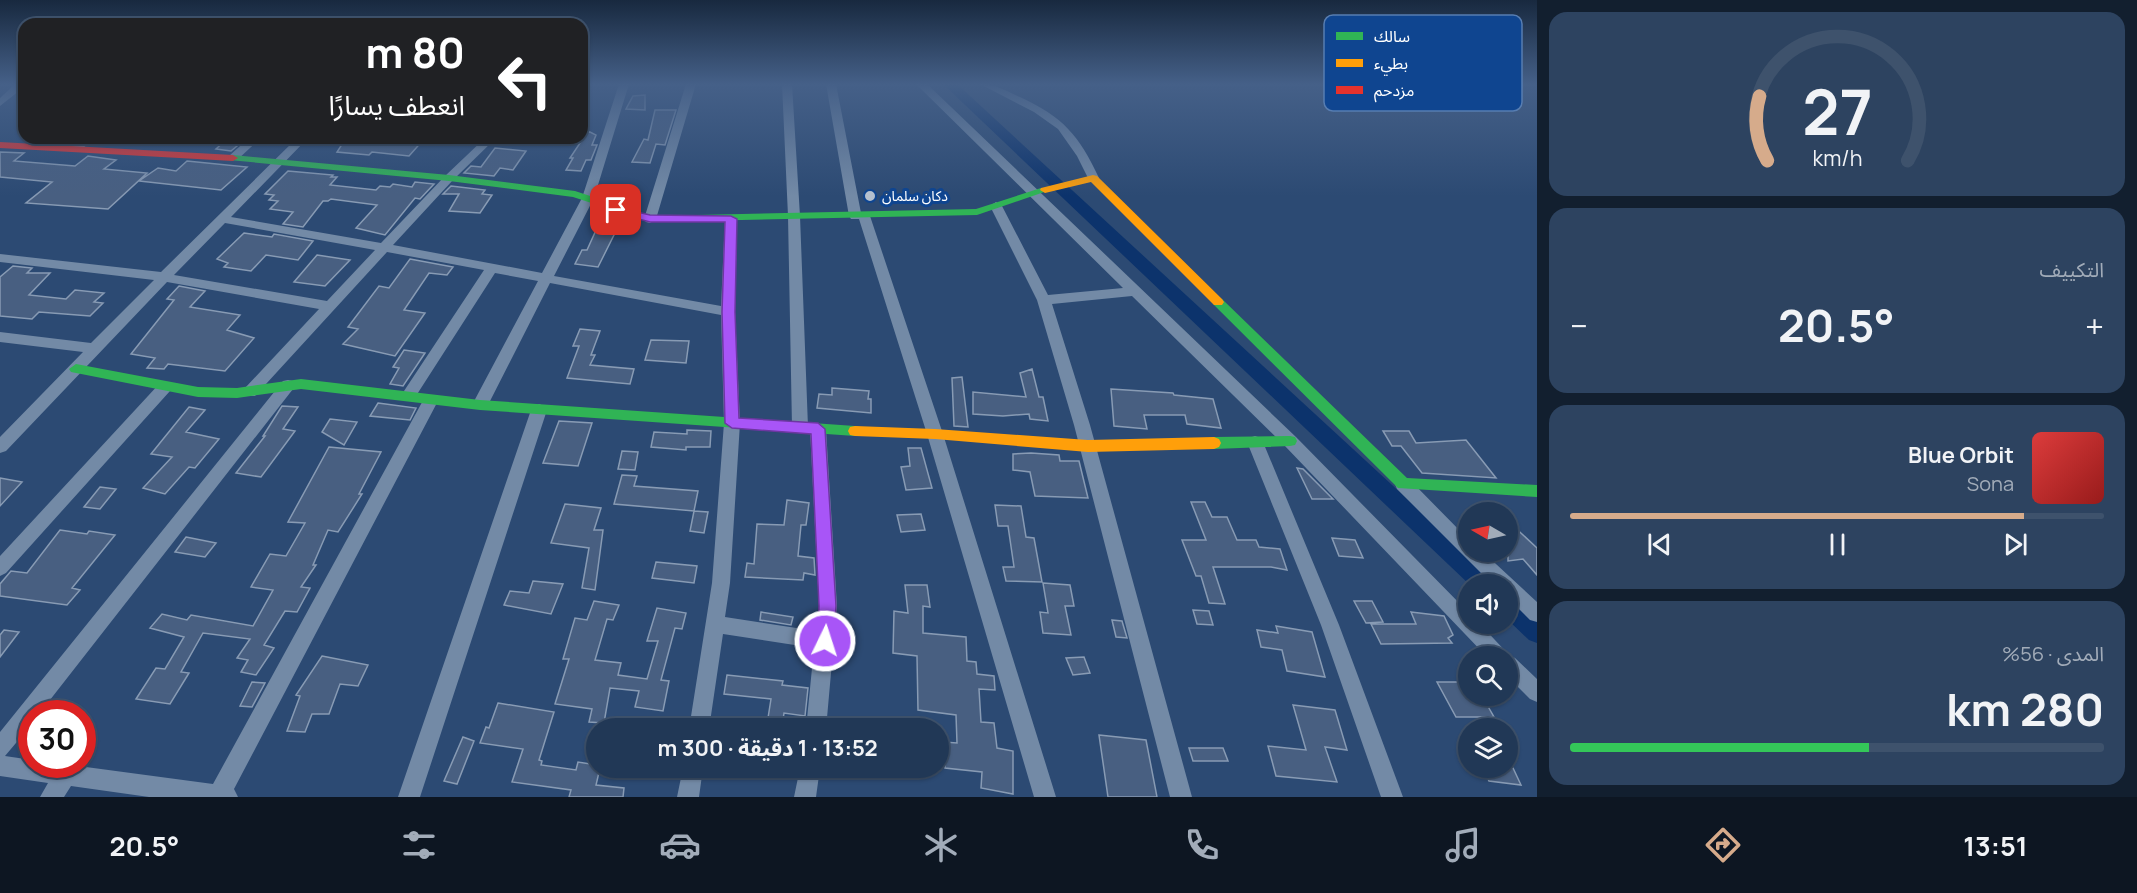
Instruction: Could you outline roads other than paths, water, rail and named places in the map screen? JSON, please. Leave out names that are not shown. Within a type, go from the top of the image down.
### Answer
[{"type":"street","points":[[480,405],[588,198],[612,121]]},
{"type":"street","points":[[650,219],[680,121]]},
{"type":"street","points":[[789,121],[809,428],[828,606],[817,718]]},
{"type":"street","points":[[839,121],[859,216],[935,434],[1045,797]]},
{"type":"street","points":[[959,121],[1290,441],[1489,646]]},
{"type":"street","points":[[1055,121],[1073,137],[1093,178],[1458,539]]},
{"type":"street","points":[[76,148],[82,144]]},
{"type":"street","points":[[233,158],[249,144]]},
{"type":"street","points":[[1,444],[297,144]]},
{"type":"street","points":[[250,392],[449,178],[485,144]]},
{"type":"street","points":[[0,145],[233,158],[449,178],[563,192],[650,219],[963,213],[996,206],[1068,183],[1093,178]]},
{"type":"street","points":[[996,206],[1044,300],[1088,446],[1181,797]]},
{"type":"street","points":[[222,219],[385,246],[491,269],[728,312]]},
{"type":"street","points":[[701,718],[723,552],[732,423],[728,312],[731,219]]},
{"type":"street","points":[[0,258],[164,277],[328,306]]},
{"type":"street","points":[[409,395],[491,269]]},
{"type":"street","points":[[1044,300],[1134,291]]},
{"type":"street","points":[[0,337],[96,349]]},
{"type":"street","points":[[76,369],[165,387],[223,394],[288,385],[409,395],[539,410],[935,434],[1088,446],[1290,441]]},
{"type":"street","points":[[0,748],[288,385]]},
{"type":"street","points":[[0,568],[165,387]]},
{"type":"street","points":[[95,778],[223,796],[431,399]]},
{"type":"street","points":[[410,797],[539,410]]},
{"type":"street","points":[[1254,442],[1330,625],[1392,797]]},
{"type":"street","points":[[1403,484],[1537,491]]},
{"type":"street","points":[[1481,562],[1494,574]]},
{"type":"street","points":[[1518,597],[1537,615]]},
{"type":"street","points":[[715,624],[825,641]]},
{"type":"street","points":[[1518,674],[1537,692]]},
{"type":"street","points":[[0,766],[18,768]]},
{"type":"street","points":[[51,797],[64,778]]},
{"type":"street","points":[[688,797],[691,778]]},
{"type":"street","points":[[805,797],[808,778]]},
{"type":"waterway","points":[[989,121],[1473,574]]},
{"type":"waterway","points":[[1518,615],[1537,633]]},
{"type":"place","name":"دكان سلمان","points":[[870,196]]}]
